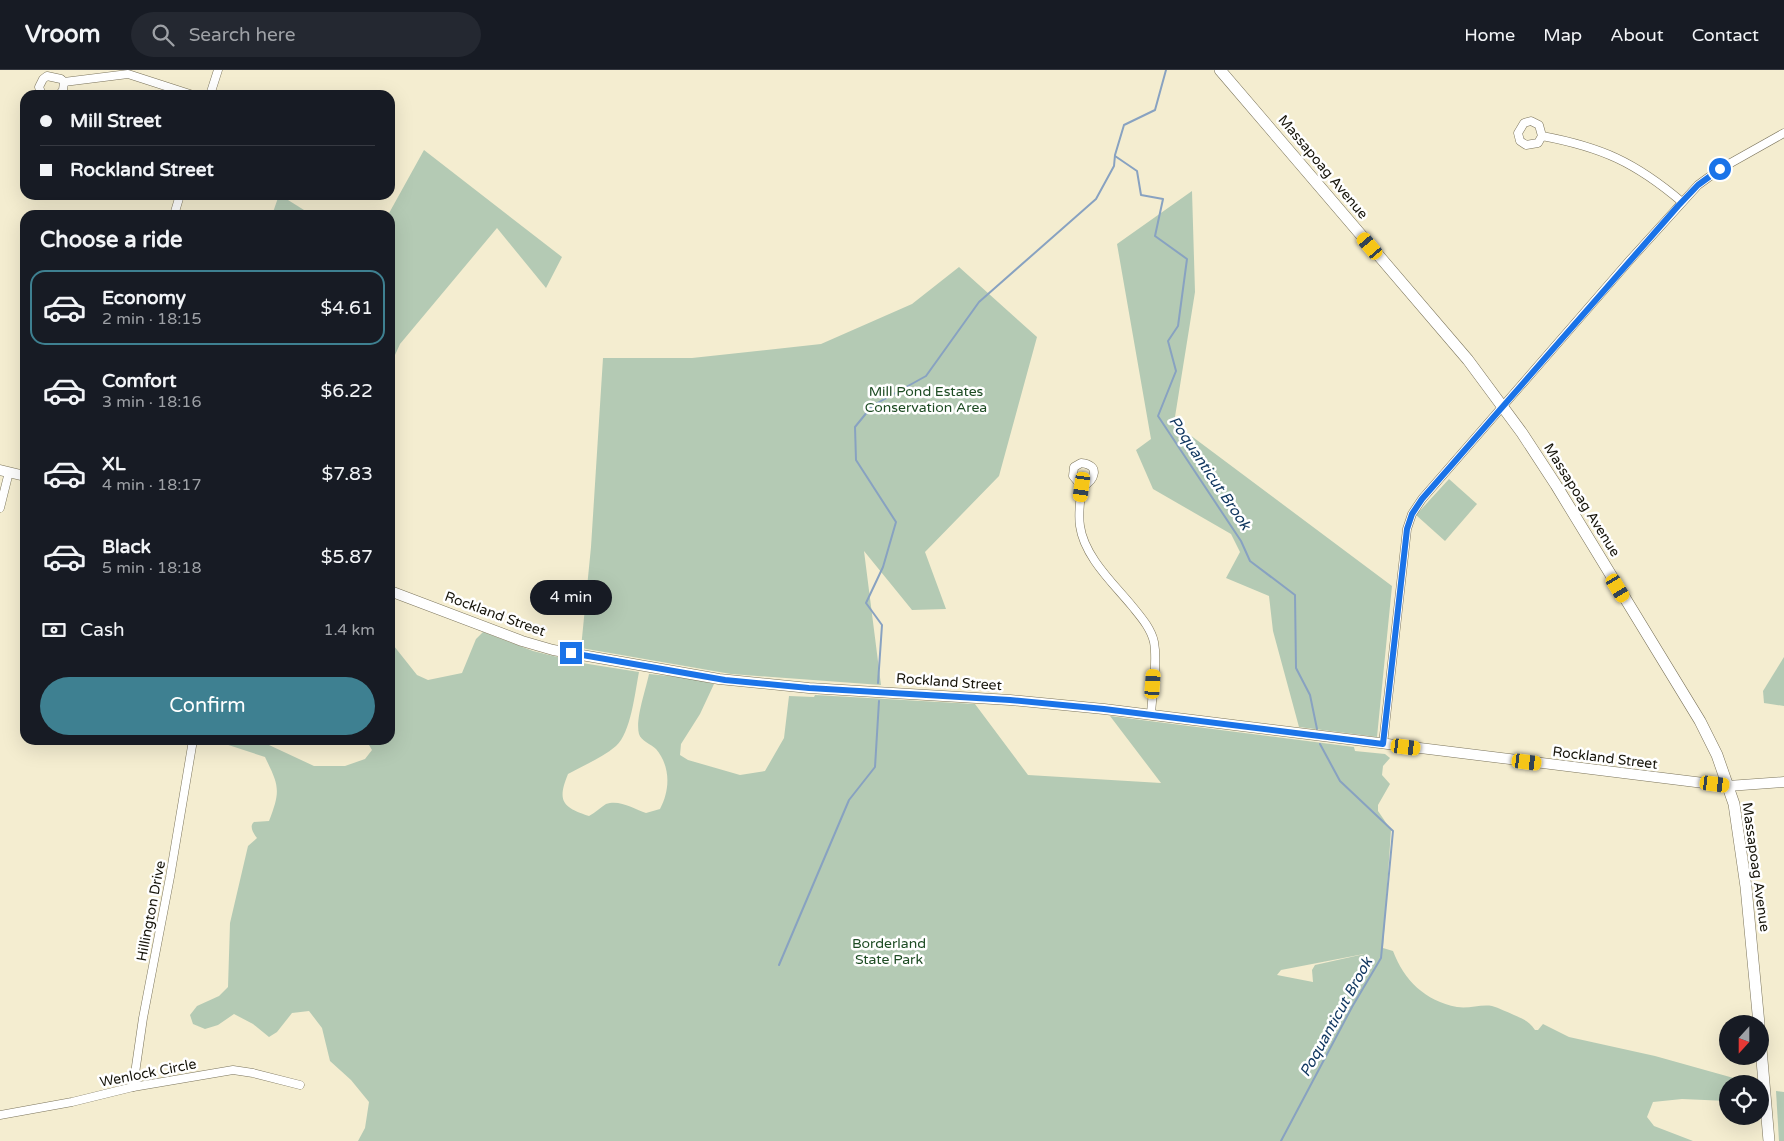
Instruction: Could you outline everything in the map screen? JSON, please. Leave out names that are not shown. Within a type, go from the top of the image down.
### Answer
[{"type":"main road","name":"Massapoag Avenue","points":[[1220,70],[1468,360],[1556,485],[1690,704],[1717,755],[1734,804],[1746,887],[1758,1015]]},
{"type":"main road","points":[[1762,1065],[1769,1141]]},
{"type":"street","points":[[212,90],[218,70]]},
{"type":"street","points":[[40,90],[39,87],[45,78],[55,77],[64,82],[128,74],[178,90]]},
{"type":"street","points":[[63,90],[64,82]]},
{"type":"street","points":[[1383,744],[1407,529],[1422,499],[1698,185],[1720,169],[1784,133]]},
{"type":"street","points":[[1542,136],[1575,142],[1605,152],[1646,174],[1682,202]]},
{"type":"street","points":[[0,508],[5,471],[20,475]]},
{"type":"street","points":[[1082,487],[1080,524],[1086,546],[1140,616],[1150,630],[1154,641],[1155,654],[1151,715]]},
{"type":"street","name":"Rockland Street","points":[[395,593],[522,641],[553,650],[719,679],[809,688],[1010,700],[1151,715],[1728,786],[1784,782]]},
{"type":"street","name":"Hillington Drive","points":[[133,1087],[143,1018],[170,877],[192,745]]},
{"type":"street","name":"Wenlock Circle","points":[[0,1115],[72,1102],[133,1087],[233,1070],[300,1085]]},
{"type":"green space","points":[[424,150],[562,257],[546,288],[497,228],[400,344],[395,355],[395,210],[391,210]]},
{"type":"green space","points":[[1192,191],[1195,292],[1174,423],[1392,586],[1377,737],[1299,727],[1273,631],[1269,596],[1226,578],[1240,552],[1231,534],[1153,489],[1136,450],[1151,439],[1117,244]]},
{"type":"green space","points":[[277,200],[288,200],[304,210],[274,210]]},
{"type":"green space","name":"Mill Pond Estates Conservation Area","points":[[959,267],[1037,337],[999,476],[925,552],[946,609],[912,610],[864,551],[881,685],[731,674],[581,648],[591,547],[603,358],[692,358],[821,344],[912,304]]},
{"type":"green space","points":[[1449,479],[1477,504],[1445,541],[1416,515]]},
{"type":"green space","name":"Borderland State Park","points":[[483,632],[533,651],[582,663],[639,672],[632,712],[621,740],[605,754],[568,774],[563,791],[564,802],[573,809],[589,816],[606,804],[611,803],[627,805],[646,813],[660,809],[663,802],[667,786],[664,763],[656,749],[640,736],[638,728],[649,674],[689,678],[714,684],[700,714],[681,744],[680,755],[688,760],[740,775],[765,771],[784,738],[789,696],[814,697],[815,695],[975,704],[1028,775],[1161,783],[1110,716],[1354,747],[1355,751],[1385,754],[1390,758],[1383,766],[1382,775],[1390,784],[1378,805],[1378,811],[1391,830],[1383,948],[1393,951],[1403,971],[1417,988],[1435,1000],[1457,1007],[1495,1007],[1526,1021],[1535,1030],[1538,1030],[1543,1024],[1569,1037],[1655,1056],[1723,1075],[1719,1075],[1719,1101],[1682,1099],[1653,1102],[1647,1117],[1654,1126],[1693,1141],[358,1141],[365,1128],[369,1102],[351,1080],[330,1061],[322,1028],[309,1011],[292,1013],[277,1032],[269,1037],[253,1024],[234,1014],[218,1025],[205,1029],[193,1024],[190,1015],[197,1006],[219,996],[228,987],[230,923],[248,846],[257,838],[253,832],[252,825],[254,822],[269,821],[277,795],[276,782],[265,757],[228,745],[269,745],[314,766],[345,766],[365,759],[372,750],[369,745],[395,745],[395,647],[417,675],[428,680],[462,673],[476,639]],"holes":[[[1369,953],[1315,965],[1312,970],[1313,982],[1277,975],[1281,970]]]},
{"type":"green space","points":[[1784,657],[1784,706],[1764,703],[1763,691]]},
{"type":"green space","points":[[1776,1091],[1784,1092],[1784,1141],[1779,1141]]},
{"type":"waterway","points":[[878,683],[882,625],[866,603],[883,567],[896,522],[856,460],[855,427],[872,406],[926,376],[979,302],[1096,199],[1114,166],[1115,155],[1124,125],[1155,110],[1166,70]]},
{"type":"waterway","name":"Poquanticut Brook","points":[[1115,156],[1137,171],[1141,195],[1163,199],[1155,236],[1187,259],[1178,326],[1168,341],[1176,371],[1158,416],[1241,541],[1250,561],[1295,595],[1296,668],[1310,695],[1317,729]]},
{"type":"waterway","points":[[779,965],[849,800],[875,767],[879,701]]},
{"type":"waterway","name":"Poquanticut Brook","points":[[1281,1141],[1352,1007],[1381,958],[1393,831],[1340,781],[1320,744]]},
{"type":"route","points":[[571,653],[725,680],[809,688],[1010,700],[1104,709],[1383,744],[1407,529],[1416,507],[1678,206],[1698,185],[1720,169]]}]
